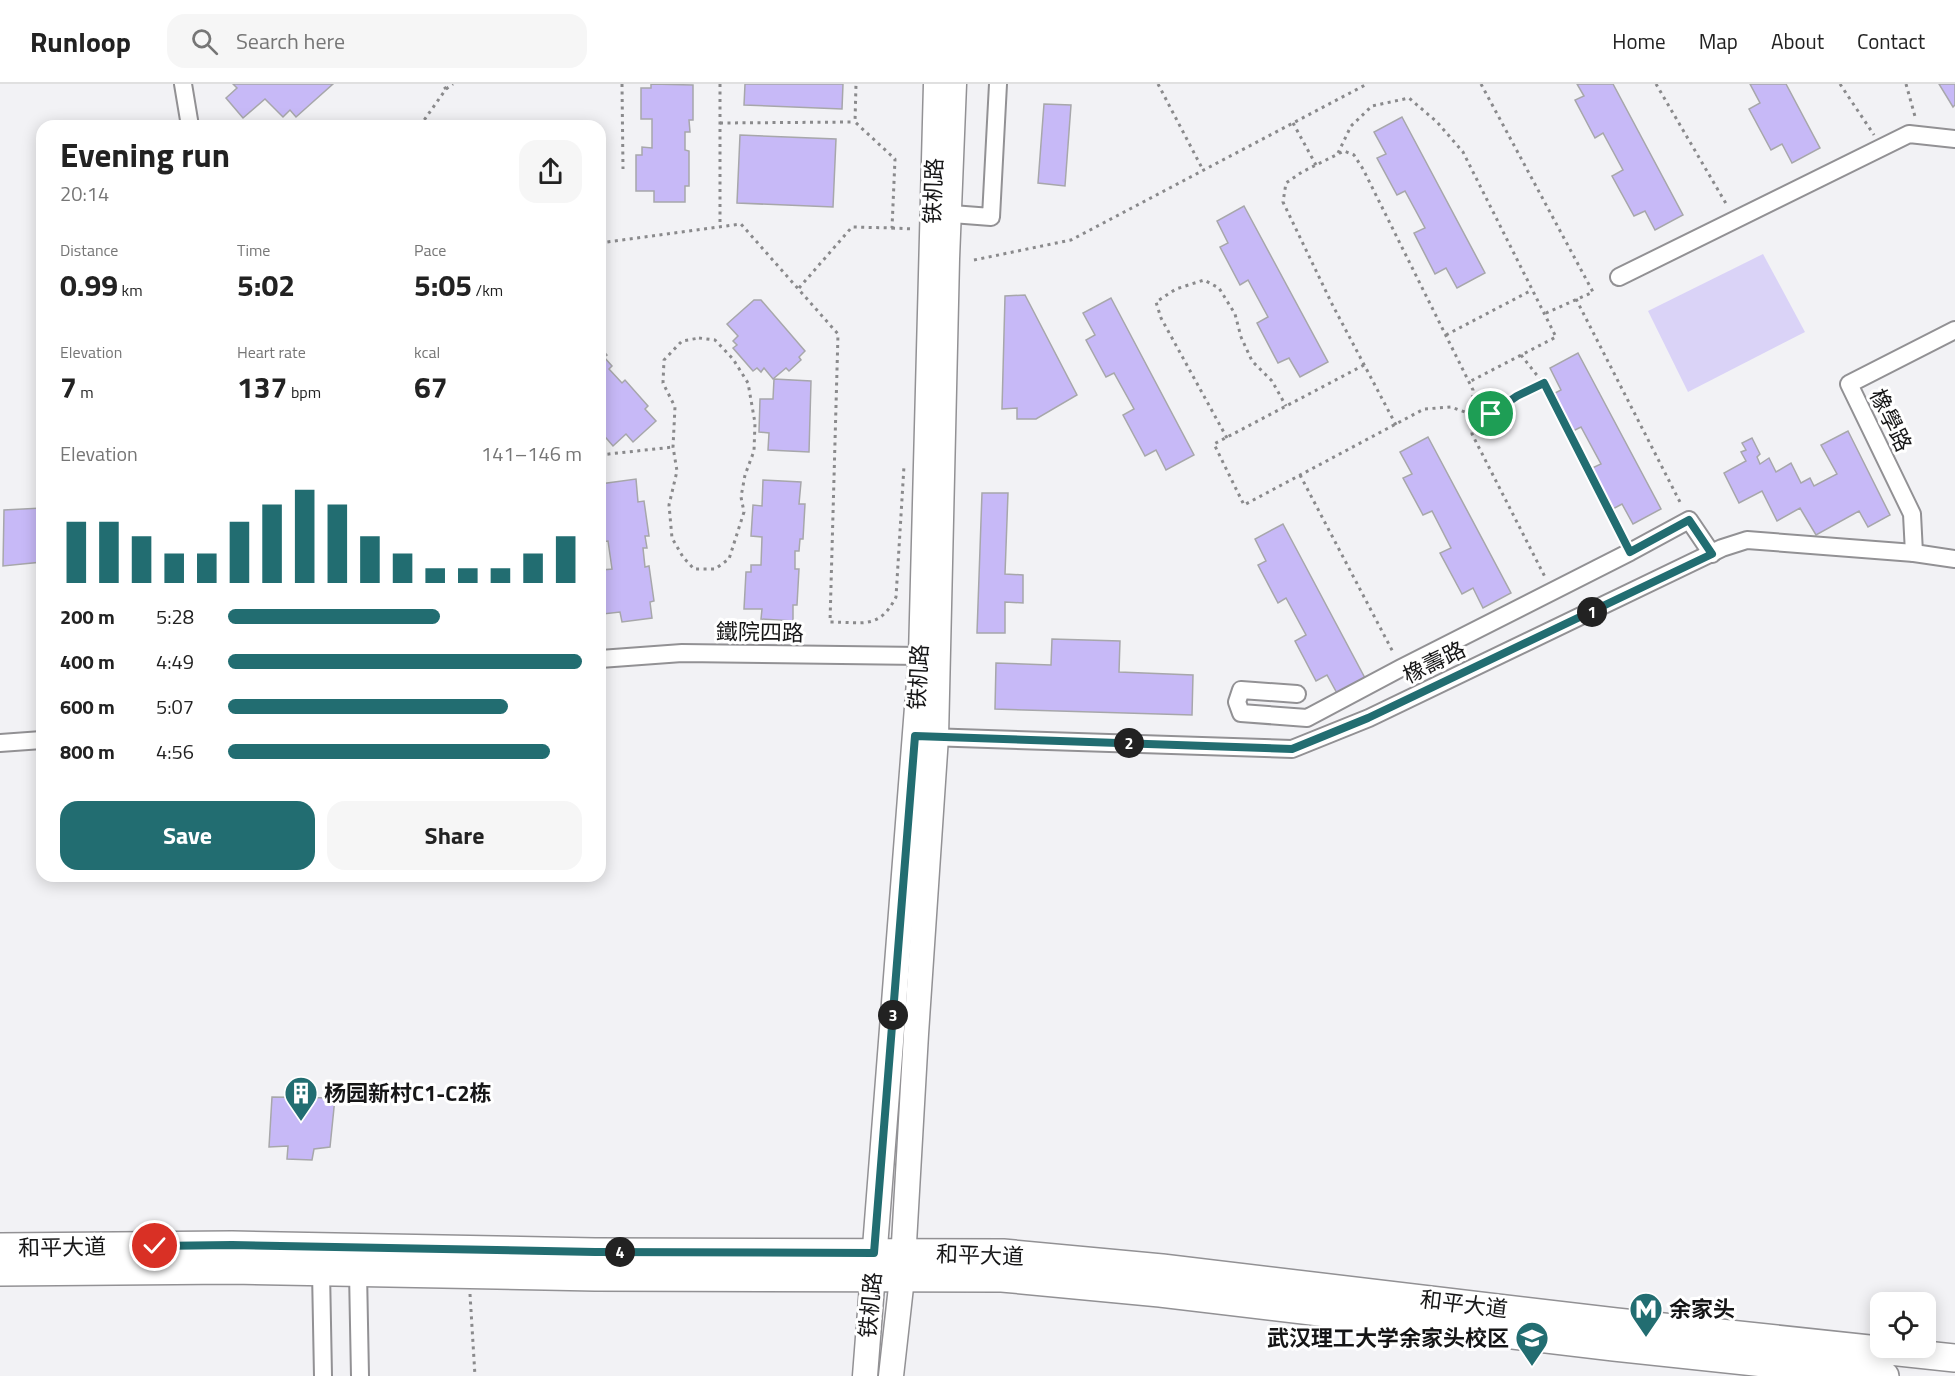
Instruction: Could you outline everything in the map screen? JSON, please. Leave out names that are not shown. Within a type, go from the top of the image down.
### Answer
[{"type":"main road","name":"铁机路","points":[[891,1376],[903,1265],[915,1045],[925,737],[936,84]]},
{"type":"main road","name":"铁机路","points":[[864,1376],[925,737],[921,656],[930,258],[954,84]]},
{"type":"main road","name":"和平大道","points":[[0,1247],[232,1245],[595,1252],[873,1265]]},
{"type":"main road","name":"和平大道","points":[[0,1272],[232,1270],[595,1277],[903,1265],[1003,1253],[1162,1268],[1616,1322],[1955,1358]]},
{"type":"main road","name":"和平大道","points":[[903,1265],[1002,1278],[1160,1293],[1614,1347],[1886,1376]]},
{"type":"street","points":[[183,84],[189,120]]},
{"type":"street","points":[[934,218],[991,217],[998,84]]},
{"type":"street","points":[[1619,276],[1909,134],[1955,138]]},
{"type":"street","name":"橡學路","points":[[1914,553],[1912,514],[1849,384],[1955,330]]},
{"type":"street","points":[[1297,694],[1241,690],[1237,702],[1241,713],[1307,718],[1689,520],[1712,554]]},
{"type":"street","name":"橡壽路","points":[[925,737],[1292,749],[1368,718],[1722,548],[1747,540],[1914,553],[1955,560]]},
{"type":"street","name":"鐵院四路","points":[[606,659],[682,653],[921,656]]},
{"type":"street","points":[[0,743],[36,740]]},
{"type":"street","points":[[321,1271],[323,1376]]},
{"type":"street","points":[[358,1272],[360,1376]]},
{"type":"path","points":[[442,84],[446,89]]},
{"type":"path","points":[[424,120],[446,89],[453,84]]},
{"type":"path","points":[[622,84],[623,169]]},
{"type":"path","points":[[720,84],[720,227]]},
{"type":"path","points":[[855,122],[856,84]]},
{"type":"path","points":[[1158,84],[1203,170]]},
{"type":"path","points":[[974,260],[1071,240],[1367,84]]},
{"type":"path","points":[[1481,84],[1593,292],[1544,314]]},
{"type":"path","points":[[1656,84],[1735,219]]},
{"type":"path","points":[[1840,84],[1882,147]]},
{"type":"path","points":[[1906,84],[1920,135]]},
{"type":"path","points":[[1337,155],[1351,126],[1372,106],[1408,98],[1437,122],[1463,152],[1556,337],[1469,382]]},
{"type":"path","points":[[720,123],[855,122],[895,159],[892,228]]},
{"type":"path","points":[[1293,123],[1316,165]]},
{"type":"path","points":[[1396,425],[1332,304],[1283,202],[1286,183],[1302,172],[1344,151],[1354,155],[1363,169],[1473,390],[1472,434],[1552,591]]},
{"type":"path","points":[[798,289],[852,226],[892,228],[934,218]]},
{"type":"path","points":[[606,242],[741,224],[838,334],[830,622],[874,622],[888,612],[896,597],[905,457]]},
{"type":"path","points":[[1227,438],[1161,318],[1156,302],[1176,290],[1204,280],[1220,288],[1235,314],[1241,337],[1252,361],[1272,381],[1286,406]]},
{"type":"path","points":[[1446,335],[1532,290]]},
{"type":"path","points":[[1576,299],[1689,520]]},
{"type":"path","points":[[699,338],[715,340],[733,359],[748,383],[755,423],[754,451],[745,475],[741,497],[744,512],[729,559],[715,569],[694,569],[683,557],[672,538],[669,505],[677,471],[673,447],[675,407],[663,383],[664,360],[682,341],[699,338]]},
{"type":"path","points":[[1521,355],[1544,383],[1630,552]]},
{"type":"path","points":[[1364,365],[1214,444],[1244,505],[1424,409],[1451,407],[1473,415],[1491,414],[1517,396],[1544,383]]},
{"type":"path","points":[[606,454],[673,447]]},
{"type":"path","points":[[1300,475],[1401,668]]},
{"type":"path","points":[[469,1274],[475,1376]]},
{"type":"shaded area","points":[[1763,254],[1805,332],[1688,392],[1648,311]]},
{"type":"building","points":[[233,84],[333,84],[296,117],[290,110],[283,117],[265,99],[243,118],[226,98],[237,88]]},
{"type":"building","points":[[651,84],[693,85],[693,120],[689,120],[690,132],[685,132],[685,150],[689,151],[689,186],[685,186],[685,202],[654,202],[654,191],[636,191],[636,155],[642,155],[642,147],[652,148],[652,119],[641,119],[641,88],[651,88]]},
{"type":"building","points":[[745,84],[843,84],[842,109],[744,105]]},
{"type":"building","points":[[1577,84],[1613,84],[1683,215],[1655,230],[1645,211],[1634,216],[1612,176],[1623,170],[1603,133],[1595,138],[1575,100],[1584,96]]},
{"type":"building","points":[[1750,84],[1786,84],[1820,148],[1792,163],[1782,144],[1771,150],[1749,109],[1760,103]]},
{"type":"building","points":[[1939,84],[1955,84],[1955,105],[1953,107]]},
{"type":"building","points":[[1044,104],[1071,105],[1065,186],[1038,183]]},
{"type":"building","points":[[1402,117],[1485,273],[1457,288],[1446,268],[1435,274],[1414,233],[1425,228],[1405,191],[1397,195],[1377,158],[1386,154],[1374,132]]},
{"type":"building","points":[[740,135],[836,139],[833,207],[737,203]]},
{"type":"building","points":[[1244,206],[1328,362],[1300,377],[1289,358],[1278,363],[1257,323],[1268,317],[1248,280],[1240,285],[1220,247],[1228,243],[1217,221]]},
{"type":"building","points":[[1025,295],[1077,395],[1036,419],[1017,419],[1017,408],[1002,409],[1005,296]]},
{"type":"building","points":[[1111,298],[1194,455],[1166,470],[1156,450],[1145,456],[1123,415],[1134,409],[1114,373],[1106,377],[1086,340],[1095,335],[1083,313]]},
{"type":"building","points":[[754,300],[761,300],[805,351],[799,357],[801,360],[789,371],[786,368],[773,379],[764,368],[761,372],[757,368],[753,371],[733,348],[737,345],[733,341],[738,336],[727,324]]},
{"type":"building","points":[[1578,353],[1661,509],[1633,524],[1622,504],[1611,510],[1590,469],[1601,464],[1581,427],[1573,431],[1553,394],[1561,390],[1550,368]]},
{"type":"building","points":[[606,359],[612,366],[609,369],[622,383],[625,380],[648,406],[645,409],[656,421],[633,442],[626,434],[613,446],[606,438]]},
{"type":"building","points":[[774,379],[811,381],[809,452],[768,450],[769,433],[759,432],[760,399],[773,399]]},
{"type":"building","points":[[1848,431],[1890,515],[1868,527],[1859,511],[1816,535],[1800,508],[1777,521],[1762,491],[1739,503],[1724,473],[1746,461],[1741,452],[1746,450],[1742,443],[1752,438],[1760,454],[1757,457],[1760,464],[1769,458],[1776,472],[1791,463],[1801,483],[1810,478],[1814,486],[1837,474],[1821,445]]},
{"type":"building","points":[[1428,437],[1511,593],[1483,608],[1473,588],[1462,594],[1440,553],[1451,548],[1432,511],[1423,515],[1403,478],[1412,474],[1400,452]]},
{"type":"building","points":[[636,479],[638,502],[644,501],[649,536],[645,536],[647,548],[643,548],[645,567],[649,566],[654,601],[650,602],[652,618],[622,622],[620,612],[606,614],[606,570],[612,569],[608,541],[606,541],[606,483]]},
{"type":"building","points":[[763,480],[801,482],[799,504],[805,504],[803,539],[800,539],[799,551],[795,551],[795,569],[799,569],[797,605],[793,605],[793,621],[761,619],[762,609],[744,609],[746,572],[751,572],[751,565],[761,565],[762,537],[751,536],[753,505],[762,506]]},
{"type":"building","points":[[982,493],[1008,493],[1005,574],[1023,575],[1023,603],[1005,602],[1005,633],[977,633]]},
{"type":"building","points":[[36,508],[36,563],[3,566],[4,510]]},
{"type":"building","points":[[1283,524],[1366,680],[1338,695],[1327,675],[1316,681],[1295,641],[1306,635],[1286,598],[1278,603],[1258,565],[1266,561],[1255,539]]},
{"type":"building","points":[[1052,639],[1120,641],[1119,672],[1193,675],[1192,715],[995,709],[996,663],[1051,665]]},
{"type":"building","name":"杨园新村C1-C2栋","points":[[272,1097],[335,1098],[330,1147],[314,1149],[312,1160],[287,1159],[288,1146],[269,1147]]},
{"type":"place","name":"杨园新村C1-C2栋","points":[[301,1122]]},
{"type":"place","name":"余家头","points":[[1646,1338]]},
{"type":"place","name":"武汉理工大学余家头校区","points":[[1532,1367]]},
{"type":"route","points":[[155,1246],[874,1253],[915,736],[1292,749],[1368,718],[1712,554],[1689,520],[1630,552],[1544,383],[1517,396],[1491,414]]}]
